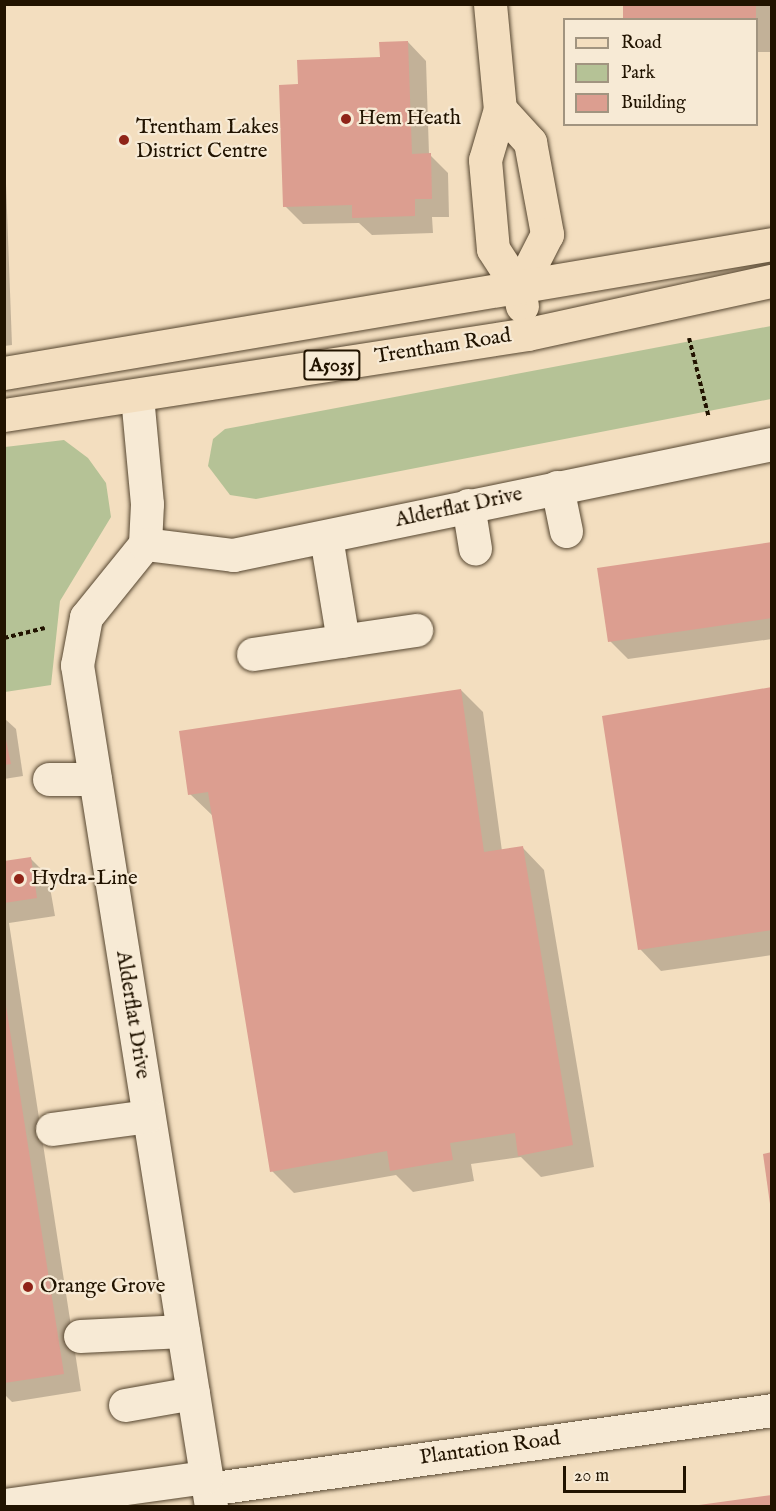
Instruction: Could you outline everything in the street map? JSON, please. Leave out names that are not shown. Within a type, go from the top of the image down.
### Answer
[{"type":"main road","points":[[490,4],[500,109],[485,160],[493,249],[519,289],[528,334]]},
{"type":"main road","points":[[500,109],[530,142],[547,234],[519,289]]},
{"type":"main road","name":"A5035","points":[[4,373],[132,355],[408,301],[519,289],[771,244]]},
{"type":"main road","name":"Trentham Road","points":[[4,415],[528,334],[771,281]]},
{"type":"street","points":[[137,396],[147,504],[145,544]]},
{"type":"street","name":"Alderflat Drive","points":[[208,1491],[77,665],[79,639],[86,617],[145,544],[233,555],[771,444]]},
{"type":"street","points":[[557,487],[566,531]]},
{"type":"street","points":[[468,505],[475,548]]},
{"type":"street","points":[[326,537],[342,641]]},
{"type":"street","points":[[253,654],[416,630]]},
{"type":"street","points":[[49,780],[95,780]]},
{"type":"street","points":[[52,1129],[148,1116]]},
{"type":"street","points":[[80,1336],[183,1331]]},
{"type":"street","points":[[125,1405],[193,1393]]},
{"type":"street","name":"Plantation Road","points":[[4,1505],[208,1491],[771,1410]]},
{"type":"path","points":[[689,337],[718,456]]},
{"type":"green space","points":[[771,326],[771,399],[256,499],[230,495],[208,466],[213,439],[225,429]]},
{"type":"green space","points":[[64,440],[88,458],[106,483],[111,517],[60,601],[51,685],[5,692],[5,447]]},
{"type":"building","points":[[623,4],[756,4],[756,18],[623,18]]},
{"type":"building","name":"Hem Heath","points":[[408,41],[412,154],[431,153],[432,199],[415,199],[415,216],[352,218],[352,205],[283,207],[279,85],[298,84],[297,60],[380,57],[379,42]]},
{"type":"building","points":[[772,542],[772,618],[608,642],[597,568]]},
{"type":"building","points":[[772,687],[772,930],[638,950],[602,716]]},
{"type":"building","points":[[461,689],[484,852],[523,846],[573,1145],[518,1156],[515,1133],[450,1143],[453,1160],[390,1171],[387,1151],[270,1172],[208,792],[188,795],[179,731]]},
{"type":"building","points":[[4,731],[11,764],[4,765]]},
{"type":"building","name":"Hydra-Line","points":[[31,857],[37,898],[4,903],[4,861]]},
{"type":"building","name":"Orange Grove","points":[[4,993],[64,1374],[4,1383]]},
{"type":"building","points":[[772,1152],[772,1203],[770,1204],[763,1154]]},
{"type":"building","points":[[772,1495],[772,1506],[699,1506],[699,1505]]},
{"type":"place","name":"Hem Heath","points":[[346,119]]},
{"type":"place","name":"Trentham Lakes District Centre","points":[[124,140]]},
{"type":"place","name":"Hydra-Line","points":[[19,879]]},
{"type":"place","name":"Orange Grove","points":[[28,1287]]}]
